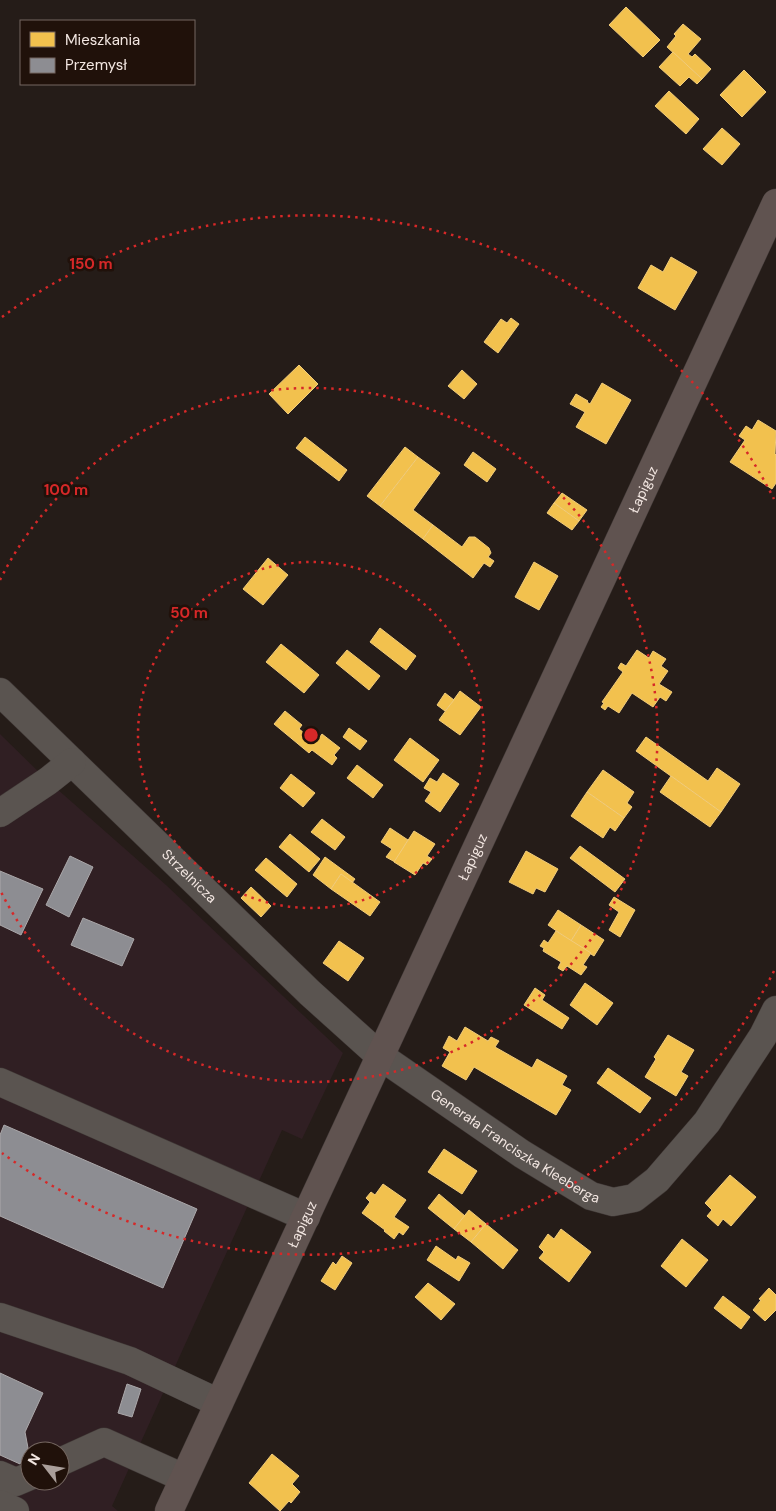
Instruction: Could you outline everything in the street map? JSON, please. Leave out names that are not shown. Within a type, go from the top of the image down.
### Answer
[{"type":"main road","name":"Łapiguz","points":[[169,1511],[776,203]]},
{"type":"street","name":"Strzelnicza","points":[[0,692],[310,993],[380,1056]]},
{"type":"street","points":[[0,814],[72,762]]},
{"type":"street","name":"Generała Franciszka Kleeberga","points":[[380,1056],[522,1154],[591,1196],[614,1202],[634,1198],[657,1180],[685,1149],[707,1122],[737,1077],[763,1036],[776,1010]]},
{"type":"street","points":[[0,1082],[306,1217]]},
{"type":"street","points":[[0,1317],[130,1361],[219,1403]]},
{"type":"street","points":[[70,1457],[104,1442],[184,1478]]},
{"type":"street","points":[[0,1475],[16,1482],[20,1480]]},
{"type":"street","points":[[0,1504],[15,1511]]},
{"type":"shaded area","points":[[0,734],[48,781],[166,885],[343,1053],[302,1139],[282,1130],[112,1506],[118,1511],[0,1511]]},
{"type":"building: Mieszkania","points":[[626,7],[660,40],[643,57],[609,25]]},
{"type":"building: Mieszkania","points":[[683,24],[701,39],[688,54],[692,57],[695,54],[711,69],[702,79],[667,47],[676,36],[674,34]]},
{"type":"building: Mieszkania","points":[[673,52],[702,79],[697,84],[689,77],[680,86],[659,67]]},
{"type":"building: Mieszkania","points":[[744,70],[766,92],[742,117],[720,95]]},
{"type":"building: Mieszkania","points":[[669,91],[699,119],[686,134],[655,106]]},
{"type":"building: Mieszkania","points":[[722,128],[740,144],[722,165],[703,149]]},
{"type":"building: Mieszkania","points":[[671,257],[697,272],[675,310],[638,288],[651,265],[663,272]]},
{"type":"building: Mieszkania","points":[[511,318],[519,324],[498,353],[484,342],[501,319],[507,323]]},
{"type":"building: Mieszkania","points":[[299,365],[318,384],[288,414],[269,394]]},
{"type":"building: Mieszkania","points":[[462,370],[477,384],[464,399],[448,386]]},
{"type":"building: Mieszkania","points":[[602,383],[631,400],[606,444],[576,427],[585,412],[570,404],[576,394],[590,404]]},
{"type":"building: Mieszkania","points":[[758,420],[776,431],[776,483],[772,489],[730,462],[745,440],[739,436],[746,426],[752,430]]},
{"type":"building: Mieszkania","points":[[305,437],[347,470],[339,481],[296,448]]},
{"type":"building: Mieszkania","points":[[405,447],[418,457],[380,506],[367,496]]},
{"type":"building: Mieszkania","points":[[473,452],[496,469],[487,482],[464,465]]},
{"type":"building: Mieszkania","points":[[418,457],[440,473],[413,510],[433,525],[423,539],[380,506]]},
{"type":"building: Mieszkania","points":[[562,493],[587,510],[579,521],[554,503]]},
{"type":"building: Mieszkania","points":[[554,503],[579,521],[572,530],[547,513]]},
{"type":"building: Mieszkania","points":[[433,525],[462,547],[469,537],[475,537],[489,548],[491,553],[488,557],[494,561],[490,567],[484,563],[473,578],[423,539]]},
{"type":"building: Mieszkania","points":[[268,558],[288,575],[263,605],[243,589]]},
{"type":"building: Mieszkania","points":[[534,562],[558,576],[539,610],[515,597]]},
{"type":"building: Mieszkania","points":[[380,628],[416,656],[406,670],[370,642]]},
{"type":"building: Mieszkania","points":[[281,644],[319,675],[304,693],[266,662]]},
{"type":"building: Mieszkania","points":[[347,650],[380,676],[369,690],[336,663]]},
{"type":"building: Mieszkania","points":[[637,650],[649,658],[653,651],[666,659],[661,666],[668,671],[659,684],[672,692],[666,701],[660,697],[653,707],[632,693],[619,713],[608,706],[605,710],[601,707],[604,703],[602,702],[623,672],[618,668],[621,663],[626,666]]},
{"type":"building: Mieszkania","points":[[460,691],[481,707],[460,735],[439,720]]},
{"type":"building: Mieszkania","points":[[445,693],[454,700],[445,711],[437,705]]},
{"type":"building: Mieszkania","points":[[285,711],[302,725],[299,729],[316,742],[322,734],[340,748],[334,755],[337,758],[332,765],[312,750],[309,753],[274,724]]},
{"type":"building: Mieszkania","points":[[349,728],[367,741],[360,750],[343,737]]},
{"type":"building: Mieszkania","points":[[646,737],[708,781],[717,768],[740,784],[721,812],[636,751]]},
{"type":"building: Mieszkania","points":[[410,738],[439,760],[423,782],[394,760]]},
{"type":"building: Mieszkania","points":[[357,765],[383,785],[373,798],[347,778]]},
{"type":"building: Mieszkania","points":[[603,770],[634,792],[627,803],[632,807],[624,818],[587,792]]},
{"type":"building: Mieszkania","points":[[443,773],[459,784],[440,812],[425,801],[431,792],[424,788],[430,778],[437,782]]},
{"type":"building: Mieszkania","points":[[291,774],[315,793],[303,807],[280,788]]},
{"type":"building: Mieszkania","points":[[671,776],[721,812],[710,827],[660,792]]},
{"type":"building: Mieszkania","points":[[587,792],[624,818],[615,831],[610,827],[603,838],[571,816]]},
{"type":"building: Mieszkania","points":[[322,819],[345,837],[335,850],[311,832]]},
{"type":"building: Mieszkania","points":[[390,828],[408,840],[395,862],[386,857],[392,849],[381,842]]},
{"type":"building: Mieszkania","points":[[414,831],[435,844],[427,856],[432,859],[427,865],[423,863],[415,875],[394,862]]},
{"type":"building: Mieszkania","points":[[290,834],[320,859],[309,872],[279,847]]},
{"type":"building: Mieszkania","points":[[580,846],[625,879],[615,892],[570,858]]},
{"type":"building: Mieszkania","points":[[526,851],[558,869],[545,892],[536,888],[533,894],[509,882]]},
{"type":"building: Mieszkania","points":[[325,857],[355,879],[352,883],[341,874],[331,889],[313,875]]},
{"type":"building: Mieszkania","points":[[266,858],[297,884],[287,897],[255,870]]},
{"type":"building: Mieszkania","points":[[341,874],[380,902],[370,916],[331,889]]},
{"type":"building: Mieszkania","points":[[251,887],[271,906],[261,917],[241,898]]},
{"type":"building: Mieszkania","points":[[614,897],[635,910],[620,937],[609,930],[619,912],[609,905]]},
{"type":"building: Mieszkania","points":[[558,910],[581,925],[571,941],[548,925]]},
{"type":"building: Mieszkania","points":[[581,925],[604,940],[594,956],[571,941]]},
{"type":"building: Mieszkania","points":[[556,931],[591,953],[583,965],[587,967],[581,975],[567,966],[563,971],[558,968],[561,962],[543,951],[544,948],[540,946],[544,940],[548,943]]},
{"type":"building: Mieszkania","points":[[339,941],[364,958],[348,981],[323,963]]},
{"type":"building: Mieszkania","points":[[585,983],[613,1003],[597,1025],[570,1005]]},
{"type":"building: Mieszkania","points":[[535,988],[545,995],[542,1000],[569,1018],[562,1029],[524,1005]]},
{"type":"building: Mieszkania","points":[[465,1027],[488,1041],[491,1037],[499,1041],[495,1047],[532,1068],[537,1059],[567,1076],[562,1085],[571,1090],[556,1115],[474,1067],[466,1080],[442,1066],[450,1052],[443,1048],[449,1036],[457,1041]]},
{"type":"building: Mieszkania","points":[[668,1035],[694,1050],[681,1072],[688,1076],[676,1096],[645,1077],[656,1059],[654,1057]]},
{"type":"building: Mieszkania","points":[[608,1068],[651,1098],[640,1113],[597,1083]]},
{"type":"building: Mieszkania","points":[[444,1149],[477,1171],[462,1194],[428,1172]]},
{"type":"building: Mieszkania","points":[[730,1175],[756,1197],[731,1226],[723,1219],[718,1226],[707,1216],[712,1210],[705,1203]]},
{"type":"building: Mieszkania","points":[[383,1184],[406,1200],[394,1217],[409,1227],[403,1235],[399,1232],[394,1239],[362,1213],[370,1202],[366,1198],[371,1192],[375,1195]]},
{"type":"building: Mieszkania","points":[[439,1194],[465,1216],[454,1229],[428,1208]]},
{"type":"building: Mieszkania","points":[[469,1210],[486,1224],[471,1242],[454,1229]]},
{"type":"building: Mieszkania","points":[[486,1224],[518,1250],[503,1269],[471,1242]]},
{"type":"building: Mieszkania","points":[[561,1229],[591,1252],[569,1282],[539,1258],[544,1252],[539,1247],[548,1234],[554,1239]]},
{"type":"building: Mieszkania","points":[[682,1239],[708,1260],[686,1287],[661,1266]]},
{"type":"building: Mieszkania","points":[[436,1246],[456,1260],[458,1256],[470,1263],[459,1281],[427,1260]]},
{"type":"building: Mieszkania","points":[[342,1256],[352,1263],[335,1290],[321,1281],[333,1262],[336,1265]]},
{"type":"building: Mieszkania","points":[[428,1283],[455,1304],[441,1320],[415,1297]]},
{"type":"building: Mieszkania","points":[[769,1288],[776,1295],[776,1310],[765,1321],[753,1310],[761,1300],[759,1299]]},
{"type":"building: Mieszkania","points":[[723,1296],[750,1317],[741,1329],[714,1308]]},
{"type":"building: Mieszkania","points":[[272,1454],[299,1476],[292,1484],[300,1492],[291,1503],[289,1501],[280,1511],[249,1483]]},
{"type":"building: Przemysł","points":[[70,856],[93,867],[69,917],[46,905]]},
{"type":"building: Przemysł","points":[[0,871],[43,889],[21,935],[0,925]]},
{"type":"building: Przemysł","points":[[83,918],[134,939],[122,966],[71,945]]},
{"type":"building: Przemysł","points":[[4,1125],[197,1209],[163,1288],[0,1216],[0,1135]]},
{"type":"building: Przemysł","points":[[0,1373],[43,1393],[25,1432],[27,1441],[20,1441],[20,1464],[0,1455]]},
{"type":"building: Przemysł","points":[[127,1384],[141,1389],[132,1417],[118,1413]]}]
